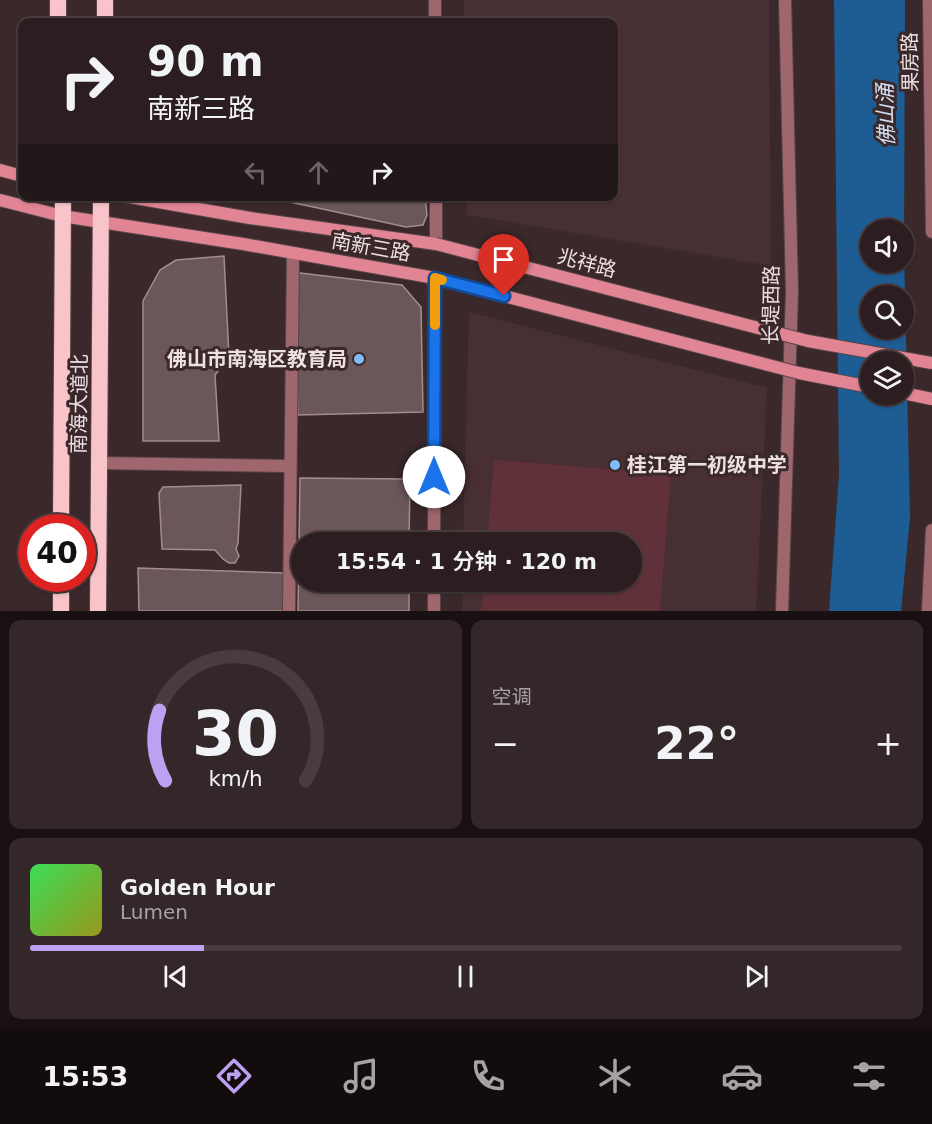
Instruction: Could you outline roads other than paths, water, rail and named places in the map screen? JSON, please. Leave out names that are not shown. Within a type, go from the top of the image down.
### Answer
[{"type":"highway","points":[[58,0],[58,18]]},
{"type":"highway","points":[[105,0],[105,18]]},
{"type":"highway","name":"南海大道北","points":[[61,514],[63,201]]},
{"type":"highway","name":"南海大道北","points":[[98,611],[101,201]]},
{"type":"highway","points":[[61,592],[61,611]]},
{"type":"main road","points":[[0,170],[18,175]]},
{"type":"main road","name":"南新三路","points":[[0,200],[62,216],[435,278],[799,373],[860,385]]},
{"type":"main road","name":"兆祥路","points":[[153,201],[250,218],[436,244],[808,341],[932,363]]},
{"type":"main road","points":[[914,395],[932,399]]},
{"type":"street","points":[[435,0],[435,18]]},
{"type":"street","name":"长堤西路","points":[[782,611],[792,291],[785,0]]},
{"type":"street","name":"果房路","points":[[929,0],[932,232]]},
{"type":"street","points":[[436,201],[436,244]]},
{"type":"street","points":[[289,611],[293,253]]},
{"type":"street","points":[[434,532],[435,278]]},
{"type":"street","points":[[99,463],[290,466]]},
{"type":"street","points":[[928,611],[932,530]]},
{"type":"street","points":[[434,592],[434,611]]},
{"type":"water","name":"佛山涌","points":[[834,0],[905,0],[904,219],[860,219],[860,273],[905,273],[905,285],[860,285],[860,339],[906,339],[906,351],[860,351],[860,405],[907,405],[910,518],[901,611],[829,611],[839,475]]},
{"type":"place","name":"佛山市南海区教育局","points":[[359,359]]},
{"type":"place","name":"桂江第一初级中学","points":[[615,465]]}]
